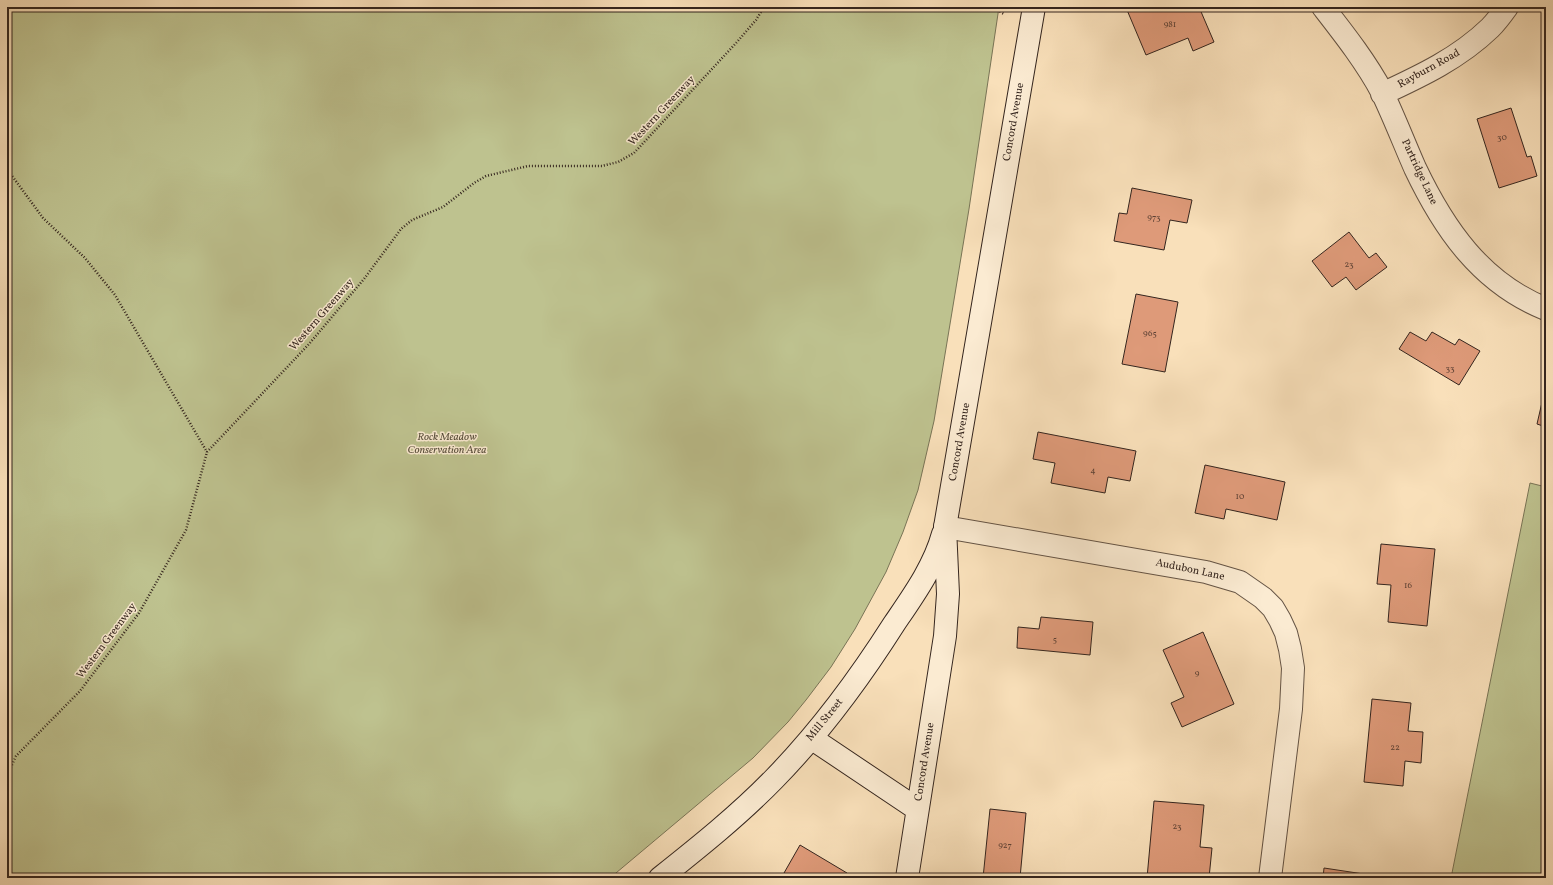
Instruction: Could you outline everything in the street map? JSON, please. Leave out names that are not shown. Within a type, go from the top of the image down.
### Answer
[{"type":"main road","name":"Partridge Lane","points":[[1324,7],[1367,67],[1382,94],[1431,201],[1463,248],[1480,267],[1508,288],[1537,306],[1546,309]]},
{"type":"main road","name":"Rayburn Road","points":[[1382,94],[1433,69],[1463,51],[1491,28],[1507,7]]},
{"type":"main road","name":"Concord Avenue","points":[[907,878],[945,636],[948,594],[945,527],[1036,11]]},
{"type":"main road","name":"Mill Street","points":[[660,878],[709,838],[754,798],[774,779],[811,738],[866,667],[907,605],[934,558],[945,527]]},
{"type":"main road","name":"Audubon Lane","points":[[945,527],[1206,572],[1240,582],[1263,598],[1273,608],[1286,633],[1293,668],[1291,708],[1270,878]]},
{"type":"main road","points":[[811,738],[917,809]]},
{"type":"path","name":"Western Greenway","points":[[7,776],[16,756],[80,691],[139,613],[186,530],[207,452],[309,344],[364,279],[401,229],[412,220],[443,207],[474,183],[486,176],[528,166],[602,166],[618,162],[634,153],[737,42],[756,20],[764,7]]},
{"type":"path","points":[[992,7],[1004,14]]},
{"type":"path","points":[[7,169],[43,218],[85,258],[115,294],[207,452]]},
{"type":"green space","name":"Rock Meadow Conservation Area","points":[[7,7],[999,7],[969,209],[934,421],[918,490],[903,532],[886,572],[855,629],[831,667],[788,722],[753,758],[610,878],[7,878]]},
{"type":"green space","points":[[1530,483],[1546,487],[1546,878],[1451,878]]},
{"type":"building","points":[[1133,7],[1199,7],[1214,42],[1193,51],[1188,38],[1146,55],[1127,10]]},
{"type":"building","points":[[1511,108],[1527,157],[1531,156],[1537,176],[1499,188],[1477,119]]},
{"type":"building","points":[[1132,188],[1192,200],[1187,223],[1170,220],[1164,250],[1114,241],[1119,213],[1127,214]]},
{"type":"building","points":[[1349,232],[1369,258],[1376,253],[1387,267],[1356,290],[1346,277],[1332,287],[1312,261]]},
{"type":"building","points":[[1136,294],[1178,302],[1165,372],[1122,364]]},
{"type":"building","points":[[1410,332],[1426,341],[1432,332],[1455,345],[1459,339],[1480,351],[1459,385],[1399,349]]},
{"type":"building","points":[[1546,385],[1546,427],[1537,424]]},
{"type":"building","points":[[1038,432],[1136,451],[1130,481],[1108,477],[1105,493],[1051,483],[1055,463],[1033,459]]},
{"type":"building","points":[[1205,465],[1285,482],[1277,520],[1226,509],[1224,519],[1195,513]]},
{"type":"building","points":[[1381,544],[1435,549],[1427,626],[1388,622],[1391,585],[1377,584]]},
{"type":"building","points":[[1041,617],[1093,622],[1090,655],[1017,648],[1018,627],[1039,629]]},
{"type":"building","points":[[1203,632],[1234,704],[1182,727],[1171,703],[1184,697],[1163,650]]},
{"type":"building","points":[[1372,699],[1411,703],[1408,731],[1423,732],[1421,763],[1405,761],[1403,786],[1364,782]]},
{"type":"building","points":[[1154,801],[1204,805],[1200,847],[1212,848],[1209,878],[1147,878]]},
{"type":"building","points":[[990,809],[1026,813],[1020,878],[983,878]]},
{"type":"building","points":[[800,845],[847,873],[845,878],[793,878],[784,873]]},
{"type":"building","points":[[1324,868],[1377,876],[1376,878],[1323,878]]}]
